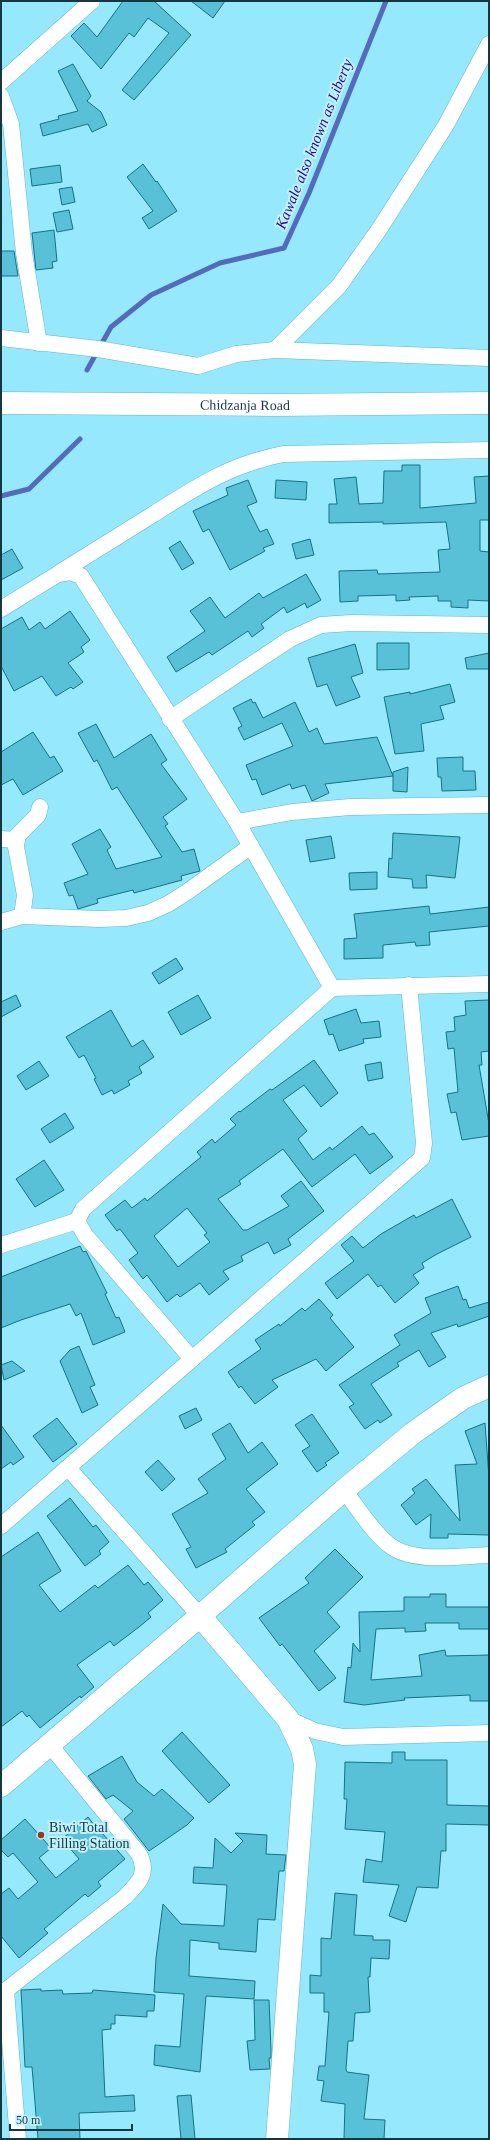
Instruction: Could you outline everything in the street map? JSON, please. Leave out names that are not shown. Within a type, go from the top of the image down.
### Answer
[{"type":"street","points":[[1,82],[92,1]]},
{"type":"street","points":[[275,350],[339,286],[374,237],[446,125],[489,44]]},
{"type":"street","points":[[1,96],[11,124],[24,253],[39,343]]},
{"type":"street","points":[[1,338],[98,349],[198,366],[236,354],[275,350],[489,358]]},
{"type":"street","name":"Chidzanja Road","points":[[1,403],[274,405],[489,403]]},
{"type":"street","points":[[1,609],[206,481],[242,464],[283,454],[489,450]]},
{"type":"street","points":[[58,574],[70,572],[81,576],[170,719],[237,822],[332,988]]},
{"type":"street","points":[[170,719],[290,639],[321,625],[351,623],[489,625]]},
{"type":"street","points":[[237,822],[292,812],[350,807],[489,805]]},
{"type":"street","points":[[22,916],[25,895],[16,847],[9,839],[17,836],[38,815],[40,806]]},
{"type":"street","points":[[1,922],[22,916],[99,919],[126,918],[148,913],[168,904],[187,892],[251,846]]},
{"type":"street","points":[[192,1359],[84,1235],[77,1221],[82,1209],[332,988],[489,984]]},
{"type":"street","points":[[1,1526],[422,1158],[424,1143],[409,985]]},
{"type":"street","points":[[1,1245],[77,1221]]},
{"type":"street","points":[[1,1786],[200,1616],[344,1490],[440,1413],[489,1386]]},
{"type":"street","points":[[68,1468],[200,1616],[288,1719],[302,1749],[305,1764],[277,2139]]},
{"type":"street","points":[[344,1490],[384,1540],[400,1552],[426,1556],[489,1555]]},
{"type":"street","points":[[288,1719],[315,1731],[343,1737],[489,1733]]},
{"type":"street","points":[[18,2139],[4,1993],[126,1897],[137,1885],[142,1875],[144,1863],[139,1854],[49,1744]]},
{"type":"building","points":[[123,1],[154,1],[191,35],[134,100],[122,90],[169,33],[148,18],[134,37],[129,33],[101,69],[71,36],[84,23],[97,37]]},
{"type":"building","points":[[191,1],[225,1],[213,18]]},
{"type":"building","points":[[73,64],[91,96],[87,101],[101,112],[107,125],[92,132],[88,124],[43,136],[40,124],[59,119],[58,116],[78,111],[58,71]]},
{"type":"building","points":[[143,164],[156,182],[157,181],[177,211],[149,229],[142,218],[153,211],[127,177]]},
{"type":"building","points":[[60,165],[62,182],[32,186],[30,169]]},
{"type":"building","points":[[72,187],[75,202],[62,205],[59,189]]},
{"type":"building","points":[[69,210],[73,229],[57,232],[53,213]]},
{"type":"building","points":[[54,230],[57,261],[52,262],[53,268],[36,270],[32,233]]},
{"type":"building","points":[[1,251],[14,251],[18,276],[1,276]]},
{"type":"building","points":[[402,465],[420,465],[420,508],[476,503],[474,477],[489,476],[489,520],[480,520],[480,551],[489,552],[489,601],[468,600],[468,608],[451,607],[451,601],[438,601],[438,596],[409,597],[410,600],[396,601],[396,595],[358,596],[358,601],[340,602],[339,571],[377,570],[378,574],[440,572],[438,550],[450,549],[446,522],[383,524],[383,522],[329,523],[329,504],[337,504],[334,479],[356,477],[359,504],[383,503],[384,471],[402,471]]},
{"type":"building","points":[[248,480],[257,502],[247,506],[260,532],[267,529],[274,544],[263,548],[265,551],[230,570],[209,529],[203,532],[193,511],[228,495],[226,488]]},
{"type":"building","points":[[276,480],[307,482],[306,500],[275,498]]},
{"type":"building","points":[[310,539],[314,555],[296,559],[292,544]]},
{"type":"building","points":[[180,541],[194,563],[182,570],[169,548]]},
{"type":"building","points":[[12,549],[23,568],[1,580],[1,555]]},
{"type":"building","points":[[306,574],[321,600],[307,608],[305,603],[287,613],[284,607],[261,624],[264,628],[252,637],[248,631],[212,655],[209,652],[176,672],[167,657],[205,631],[190,611],[210,597],[225,618],[259,593],[263,598]]},
{"type":"building","points":[[70,611],[90,640],[81,647],[84,652],[68,663],[83,682],[73,689],[71,687],[56,696],[42,676],[14,691],[1,666],[1,629],[22,617],[29,630],[40,622],[45,629]]},
{"type":"building","points":[[377,643],[409,643],[409,669],[377,670]]},
{"type":"building","points":[[355,644],[363,673],[351,677],[360,697],[336,706],[327,684],[317,687],[308,658]]},
{"type":"building","points":[[489,653],[489,669],[467,669],[465,658]]},
{"type":"building","points":[[450,684],[455,702],[440,706],[444,719],[421,724],[424,751],[395,754],[384,697],[410,692],[410,694]]},
{"type":"building","points":[[251,699],[253,703],[255,702],[263,718],[295,702],[309,732],[317,728],[324,744],[377,737],[393,776],[325,784],[329,793],[312,801],[305,785],[292,789],[290,784],[262,795],[256,779],[252,780],[246,765],[293,746],[282,723],[244,740],[238,728],[242,726],[233,708]]},
{"type":"building","points":[[96,724],[114,758],[151,734],[167,760],[161,764],[187,799],[163,817],[168,824],[165,826],[182,852],[194,849],[200,871],[181,876],[182,880],[134,893],[133,890],[97,899],[98,903],[78,909],[73,895],[69,896],[64,883],[88,874],[72,844],[100,829],[111,847],[107,850],[116,869],[162,857],[117,787],[112,790],[97,760],[94,762],[78,733]]},
{"type":"building","points":[[33,732],[50,758],[54,756],[63,771],[23,795],[13,779],[1,785],[1,752]]},
{"type":"building","points":[[463,757],[463,771],[475,771],[476,790],[442,791],[441,777],[438,777],[437,758]]},
{"type":"building","points":[[408,767],[407,792],[393,791],[393,772]]},
{"type":"building","points":[[393,833],[460,837],[455,878],[426,875],[427,888],[413,888],[412,879],[388,877],[389,858],[392,859]]},
{"type":"building","points":[[331,836],[335,858],[310,862],[306,840]]},
{"type":"building","points":[[377,872],[377,889],[350,890],[349,873]]},
{"type":"building","points":[[429,906],[430,914],[489,907],[489,926],[429,932],[430,945],[416,946],[415,942],[383,945],[383,958],[344,959],[344,939],[357,938],[354,914]]},
{"type":"building","points":[[176,958],[183,969],[159,984],[152,973]]},
{"type":"building","points":[[16,995],[21,1006],[1,1017],[1,1002]]},
{"type":"building","points":[[198,995],[211,1018],[181,1035],[168,1012]]},
{"type":"building","points":[[489,1000],[489,1051],[481,1052],[482,1065],[479,1065],[489,1124],[489,1136],[462,1140],[456,1112],[451,1113],[447,1094],[458,1092],[454,1048],[448,1049],[446,1032],[455,1031],[454,1017],[466,1015],[465,1001]]},
{"type":"building","points":[[356,1009],[361,1023],[379,1021],[381,1037],[363,1039],[364,1043],[339,1051],[333,1034],[329,1035],[324,1020]]},
{"type":"building","points":[[111,1010],[132,1047],[143,1040],[154,1057],[139,1067],[142,1073],[128,1081],[130,1085],[114,1094],[112,1090],[102,1095],[94,1079],[96,1078],[84,1055],[79,1058],[66,1037]]},
{"type":"building","points":[[314,1060],[338,1093],[321,1107],[304,1085],[283,1100],[307,1131],[298,1139],[313,1160],[330,1147],[332,1150],[362,1126],[369,1135],[374,1133],[393,1157],[370,1174],[355,1154],[312,1187],[283,1149],[239,1181],[241,1184],[218,1199],[243,1230],[247,1230],[289,1206],[281,1196],[301,1181],[324,1211],[288,1239],[291,1245],[274,1254],[268,1242],[241,1256],[243,1261],[223,1271],[229,1279],[209,1295],[200,1283],[180,1297],[177,1294],[167,1302],[147,1275],[143,1279],[129,1260],[138,1253],[120,1229],[117,1231],[105,1215],[125,1200],[132,1208],[145,1198],[147,1201],[201,1157],[197,1152],[212,1139],[215,1143],[236,1125],[230,1119],[239,1111],[240,1112],[270,1089],[272,1090]],"holes":[[[187,1208],[207,1233],[204,1235],[210,1242],[178,1267],[154,1236]]]},
{"type":"building","points":[[39,1061],[49,1076],[26,1090],[17,1076]]},
{"type":"building","points":[[381,1062],[383,1078],[368,1081],[365,1065]]},
{"type":"building","points":[[65,1113],[74,1128],[50,1143],[41,1129]]},
{"type":"building","points":[[44,1160],[64,1190],[35,1207],[16,1179]]},
{"type":"building","points":[[452,1199],[471,1237],[422,1263],[424,1268],[413,1275],[419,1283],[395,1303],[381,1285],[378,1287],[368,1274],[337,1299],[325,1283],[354,1261],[341,1245],[352,1236],[363,1248],[381,1234],[414,1215],[416,1218]]},
{"type":"building","points":[[80,1246],[83,1252],[86,1251],[107,1293],[105,1294],[116,1318],[119,1317],[125,1332],[93,1345],[81,1313],[76,1316],[70,1304],[1,1328],[1,1277]]},
{"type":"building","points":[[458,1286],[463,1300],[466,1299],[469,1308],[489,1302],[489,1316],[458,1327],[457,1324],[431,1333],[446,1357],[429,1367],[419,1350],[397,1363],[399,1366],[371,1384],[392,1415],[380,1423],[378,1420],[365,1429],[349,1407],[354,1404],[339,1385],[400,1345],[394,1335],[431,1313],[425,1298]]},
{"type":"building","points":[[319,1299],[333,1315],[330,1318],[354,1347],[326,1371],[316,1359],[272,1380],[278,1387],[255,1404],[241,1386],[239,1388],[228,1372],[261,1349],[255,1340],[279,1324],[280,1326],[302,1308],[305,1311]]},
{"type":"building","points":[[79,1346],[95,1385],[90,1387],[98,1405],[82,1413],[60,1361],[70,1350]]},
{"type":"building","points":[[12,1361],[25,1371],[4,1380],[1,1365]]},
{"type":"building","points":[[196,1408],[202,1420],[185,1429],[179,1416]]},
{"type":"building","points":[[312,1414],[339,1453],[325,1463],[327,1465],[317,1472],[302,1451],[310,1446],[295,1425]]},
{"type":"building","points":[[57,1418],[77,1444],[53,1462],[33,1436]]},
{"type":"building","points":[[230,1423],[248,1453],[262,1442],[278,1464],[246,1489],[265,1512],[252,1522],[255,1525],[225,1549],[227,1552],[196,1568],[186,1549],[191,1547],[172,1514],[208,1493],[198,1479],[226,1459],[212,1434]]},
{"type":"building","points":[[485,1423],[489,1478],[489,1535],[448,1534],[448,1538],[430,1538],[431,1514],[416,1525],[401,1505],[415,1493],[412,1489],[426,1479],[460,1521],[455,1465],[477,1464],[465,1431]]},
{"type":"building","points":[[1,1425],[24,1457],[13,1465],[11,1462],[1,1469]]},
{"type":"building","points":[[158,1460],[175,1479],[162,1491],[145,1472]]},
{"type":"building","points":[[70,1498],[93,1527],[96,1525],[109,1542],[99,1551],[101,1554],[85,1566],[47,1516]]},
{"type":"building","points":[[38,1532],[61,1571],[39,1585],[60,1612],[95,1585],[98,1588],[128,1565],[144,1585],[148,1582],[163,1600],[148,1613],[151,1617],[114,1646],[110,1641],[77,1665],[94,1687],[81,1698],[80,1696],[40,1728],[29,1715],[27,1717],[22,1711],[1,1727],[1,1557]]},
{"type":"building","points":[[335,1549],[363,1577],[327,1612],[340,1627],[314,1651],[336,1678],[319,1691],[282,1644],[280,1646],[259,1618],[309,1583],[305,1578]]},
{"type":"building","points":[[430,1594],[446,1594],[446,1607],[489,1607],[489,1629],[459,1629],[459,1623],[425,1623],[426,1631],[405,1632],[405,1628],[376,1629],[371,1680],[422,1676],[419,1655],[445,1650],[446,1656],[489,1655],[489,1701],[470,1701],[470,1695],[404,1698],[405,1700],[364,1705],[344,1702],[348,1667],[351,1668],[353,1643],[360,1652],[359,1612],[404,1611],[404,1597],[430,1597]]},
{"type":"building","points":[[182,1732],[230,1785],[209,1803],[162,1751]]},
{"type":"building","points":[[392,1752],[405,1752],[405,1760],[447,1760],[447,1805],[489,1806],[489,1825],[446,1824],[446,1851],[441,1851],[438,1888],[417,1887],[406,1922],[389,1916],[399,1885],[363,1882],[366,1859],[382,1862],[385,1832],[345,1829],[347,1799],[344,1799],[345,1762],[392,1763]]},
{"type":"building","points":[[122,1756],[137,1782],[154,1796],[162,1789],[194,1818],[187,1825],[149,1851],[124,1819],[133,1811],[113,1795],[106,1799],[88,1776]]},
{"type":"building","points":[[88,1817],[101,1834],[102,1833],[125,1859],[98,1882],[101,1886],[88,1897],[85,1894],[44,1929],[48,1933],[19,1958],[1,1936],[1,1894],[9,1888],[18,1899],[38,1882],[13,1853],[8,1857],[1,1850],[1,1840],[25,1819],[51,1848],[39,1858],[56,1878],[79,1859],[62,1839]]},
{"type":"building","points":[[235,1833],[267,1835],[266,1854],[286,1855],[284,1871],[279,1871],[275,1920],[258,1919],[256,1952],[219,1949],[219,1943],[190,1940],[189,1976],[255,1981],[254,1999],[206,1996],[200,2072],[154,2065],[155,2045],[180,2047],[184,1994],[154,1992],[156,1958],[163,1904],[181,1924],[224,1926],[227,1885],[193,1883],[194,1867],[213,1868],[215,1838],[231,1853],[243,1841]]},
{"type":"building","points":[[335,1893],[357,1895],[354,1935],[373,1936],[373,1940],[390,1940],[389,1959],[371,1958],[370,1977],[368,1977],[370,2012],[355,2013],[353,2041],[348,2041],[346,2069],[347,2072],[369,2075],[364,2119],[385,2120],[384,2139],[344,2139],[345,2104],[321,2101],[324,2081],[317,2080],[319,2066],[325,2066],[329,2012],[324,2012],[324,1993],[310,1993],[310,1975],[321,1976],[321,1938],[331,1939]]},
{"type":"building","points":[[41,1989],[41,1991],[62,1990],[63,1994],[92,1993],[93,1990],[155,1995],[154,2011],[147,2011],[147,2017],[115,2015],[115,2024],[111,2024],[111,2029],[102,2030],[105,2097],[134,2095],[135,2111],[79,2113],[80,2139],[38,2139],[32,2067],[25,2067],[21,1990]]},
{"type":"building","points":[[254,2000],[269,2000],[271,2050],[271,2058],[269,2058],[270,2069],[250,2070],[247,2041],[255,2040]]},
{"type":"building","points":[[191,2095],[195,2139],[181,2139],[177,2096]]},
{"type":"waterway","name":"Kawale also known as Liberty","points":[[87,370],[111,327],[151,295],[220,263],[284,248],[309,193],[386,1]]},
{"type":"waterway","name":"Kawale also known as Liberty","points":[[1,496],[29,489],[80,439]]},
{"type":"place","name":"Biwi Total Filling Station","points":[[41,1835]]}]
